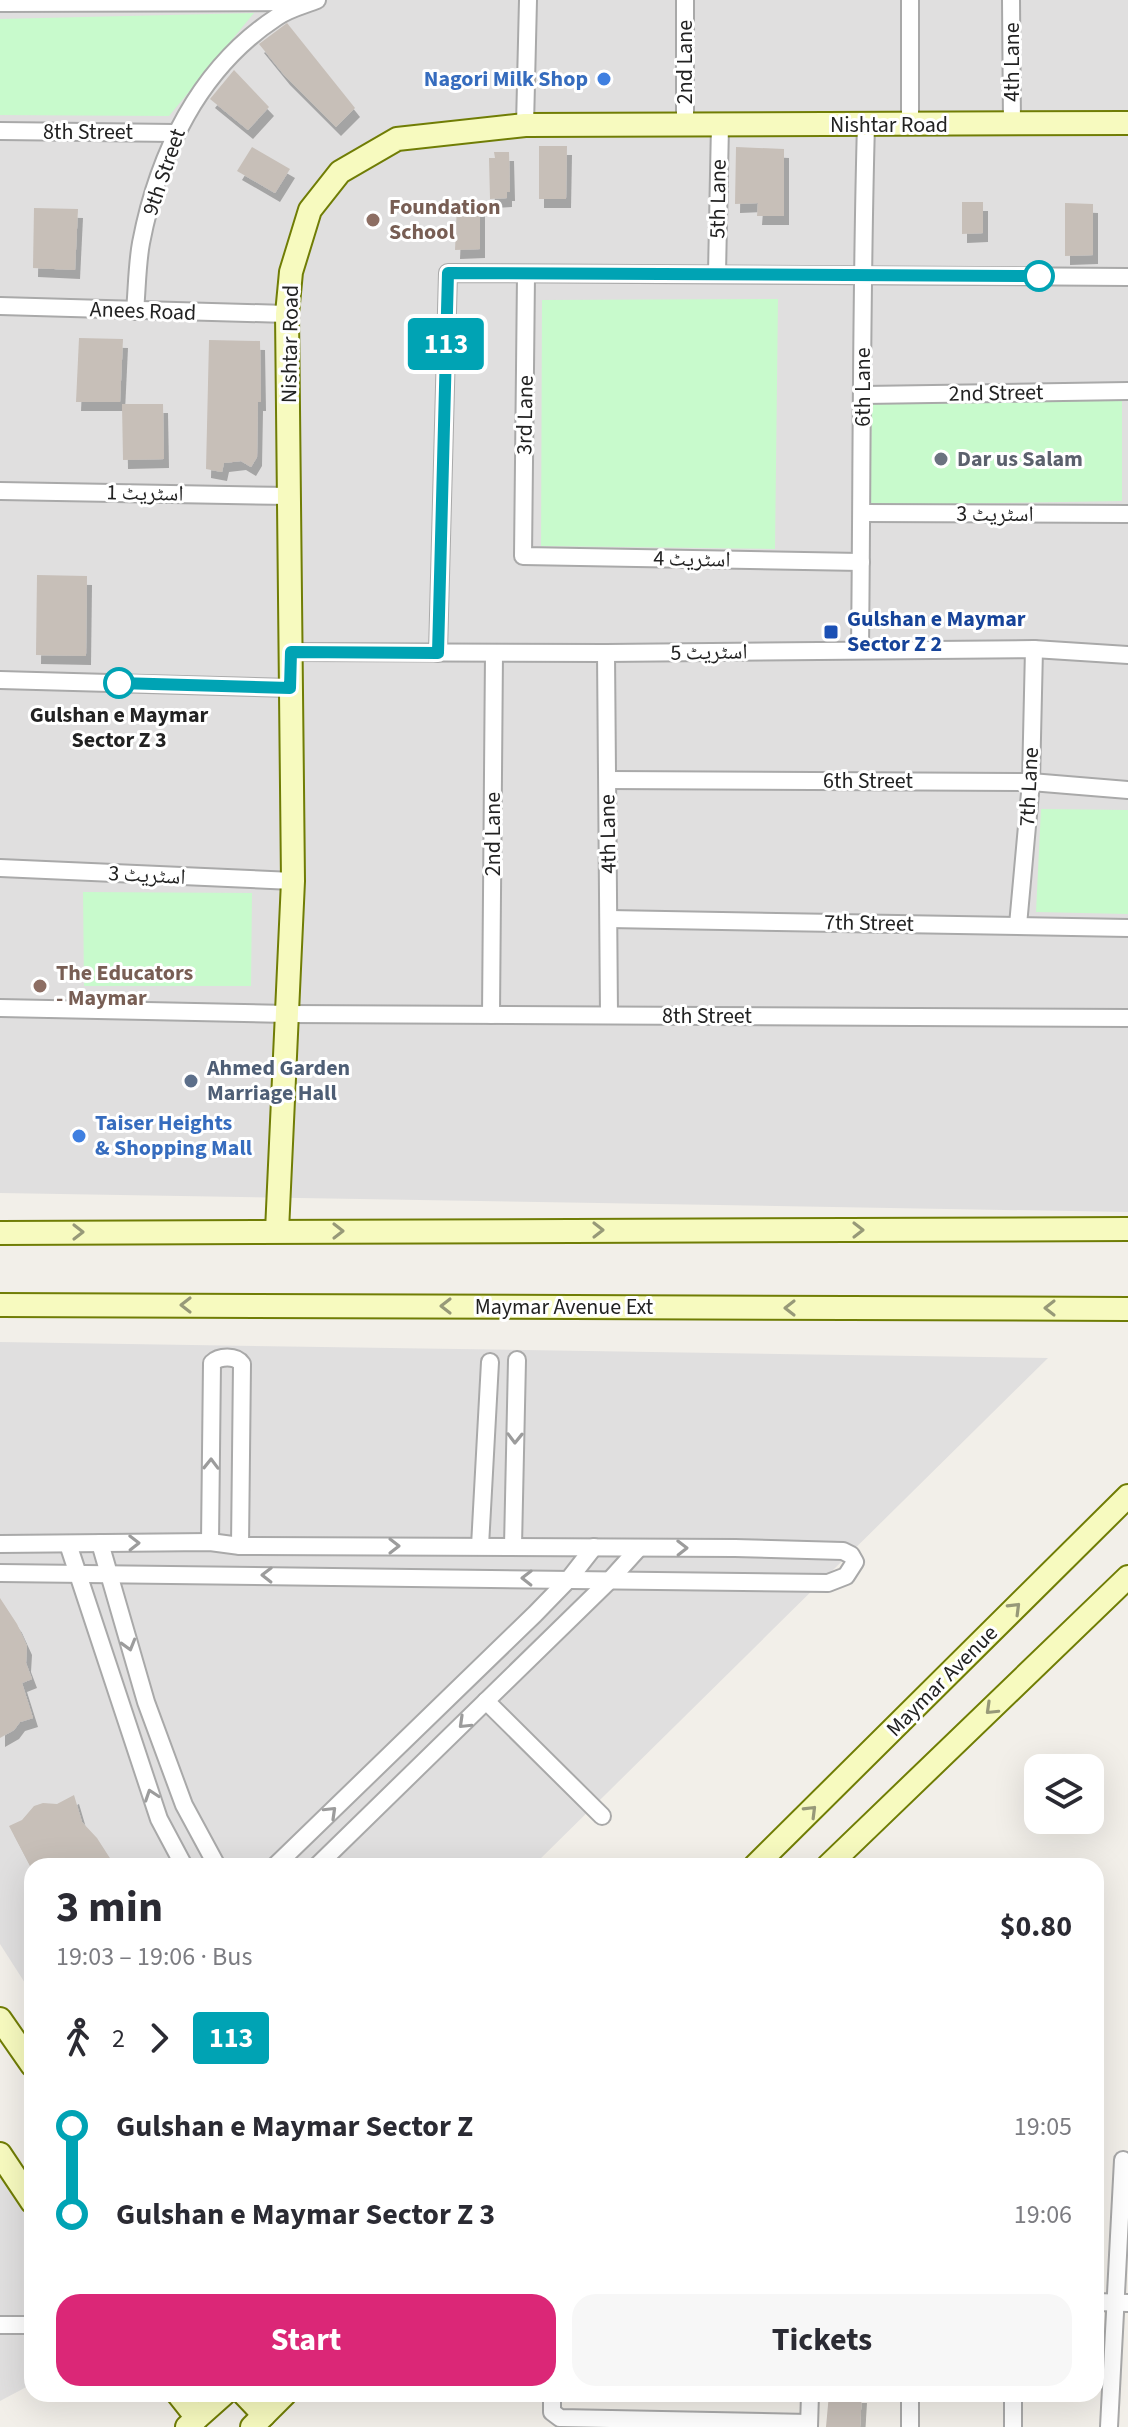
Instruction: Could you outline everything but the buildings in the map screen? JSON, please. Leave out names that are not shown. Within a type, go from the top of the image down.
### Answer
[{"type":"main road","name":"Nishtar Road","points":[[277,1231],[293,881],[287,314],[291,272],[310,210],[340,172],[397,139],[525,125],[1128,123]]},
{"type":"main road","points":[[0,1233],[1128,1229]]},
{"type":"main road","name":"Maymar Avenue Ext","points":[[0,1305],[1128,1309]]},
{"type":"main road","name":"Maymar Avenue","points":[[763,1858],[1128,1496]]},
{"type":"main road","points":[[836,1858],[1128,1577]]},
{"type":"main road","points":[[0,2019],[24,2054]]},
{"type":"main road","points":[[0,2154],[24,2190]]},
{"type":"main road","points":[[182,2402],[192,2422],[215,2402]]},
{"type":"main road","points":[[248,2402],[258,2421],[277,2402]]},
{"type":"street","points":[[525,125],[528,0]]},
{"type":"street","name":"2nd Lane","points":[[685,0],[685,125]]},
{"type":"street","points":[[910,0],[910,125]]},
{"type":"street","name":"4th Lane","points":[[1011,0],[1012,124]]},
{"type":"street","points":[[0,3],[315,1]]},
{"type":"street","name":"9th Street","points":[[135,311],[141,244],[160,170],[175,133],[201,90],[238,49],[278,15],[315,1]]},
{"type":"street","name":"5th Lane","points":[[717,273],[720,125]]},
{"type":"street","name":"6th Lane","points":[[860,649],[864,395],[861,276],[866,125]]},
{"type":"street","name":"8th Street","points":[[0,131],[175,133]]},
{"type":"street","points":[[438,653],[448,273],[1128,277]]},
{"type":"street","name":"3rd Lane","points":[[523,556],[526,275]]},
{"type":"street","name":"Anees Road","points":[[0,306],[287,314]]},
{"type":"street","name":"2nd Street","points":[[864,395],[1128,391]]},
{"type":"street","name":"اسٹریٹ 1","points":[[0,491],[290,496]]},
{"type":"street","name":"اسٹریٹ 3","points":[[862,513],[1128,514]]},
{"type":"street","name":"اسٹریٹ 4","points":[[523,556],[861,562]]},
{"type":"street","name":"اسٹریٹ 5","points":[[291,652],[1034,649],[1128,655]]},
{"type":"street","name":"7th Lane","points":[[1018,925],[1031,782],[1034,649]]},
{"type":"street","name":"2nd Lane","points":[[491,1015],[494,653]]},
{"type":"street","name":"4th Lane","points":[[606,653],[609,1015]]},
{"type":"street","points":[[0,680],[290,688]]},
{"type":"street","name":"6th Street","points":[[608,780],[1031,782],[1128,790]]},
{"type":"street","name":"اسٹریٹ 3","points":[[0,868],[293,881]]},
{"type":"street","name":"7th Street","points":[[609,919],[1128,928]]},
{"type":"street","points":[[0,1008],[287,1014]]},
{"type":"street","name":"8th Street","points":[[287,1014],[1128,1018]]},
{"type":"street","points":[[210,1542],[212,1363],[218,1358],[234,1358],[242,1364],[240,1546]]},
{"type":"street","points":[[513,1546],[517,1360]]},
{"type":"street","points":[[480,1546],[490,1362]]},
{"type":"street","points":[[0,1544],[210,1542],[240,1546],[735,1548],[843,1551],[851,1555],[855,1562],[846,1576],[828,1583],[0,1573]]},
{"type":"street","points":[[100,1543],[146,1702],[178,1791],[213,1858]]},
{"type":"street","points":[[68,1544],[159,1819],[180,1858]]},
{"type":"street","points":[[283,1858],[569,1579],[594,1547]]},
{"type":"street","points":[[325,1858],[638,1549]]},
{"type":"street","points":[[486,1701],[602,1816]]},
{"type":"street","points":[[1109,2427],[1121,2303],[1123,2160]]},
{"type":"street","points":[[0,2325],[24,2325]]},
{"type":"street","points":[[552,2402],[552,2412],[560,2418],[809,2425],[810,2402]]},
{"type":"street","points":[[910,2402],[910,2427]]},
{"type":"street","points":[[1013,2402],[1013,2427]]},
{"type":"shaded area","points":[[0,0],[1128,0],[1128,1212],[0,1193]]},
{"type":"shaded area","points":[[0,1342],[1048,1358],[541,1858],[24,1858],[24,1982],[0,1944]]},
{"type":"shaded area","points":[[0,2176],[24,2209],[24,2388],[0,2401]]},
{"type":"green space","points":[[254,13],[169,116],[0,115],[0,19]]},
{"type":"green space","points":[[778,299],[775,549],[541,546],[542,300]]},
{"type":"green space","points":[[872,401],[1122,401],[1122,501],[870,505]]},
{"type":"green space","points":[[1041,809],[1128,810],[1128,914],[1036,912]]},
{"type":"green space","points":[[83,892],[252,893],[251,986],[84,986]]},
{"type":"bus line","name":"113","points":[[119,683],[290,688],[291,652],[438,653],[448,273],[1039,276]]},
{"type":"place","name":"Nagori Milk Shop","points":[[604,79]]},
{"type":"place","name":"Foundation School","points":[[373,220]]},
{"type":"place","name":"Dar us Salam","points":[[941,459]]},
{"type":"place","name":"Gulshan e Maymar Sector Z 2","points":[[831,632]]},
{"type":"place","name":"Gulshan e Maymar Sector Z 3","points":[[119,683]]},
{"type":"place","name":"The Educators - Maymar","points":[[40,986]]},
{"type":"place","name":"Ahmed Garden Marriage Hall","points":[[191,1081]]},
{"type":"place","name":"Taiser Heights & Shopping Mall","points":[[79,1136]]}]
